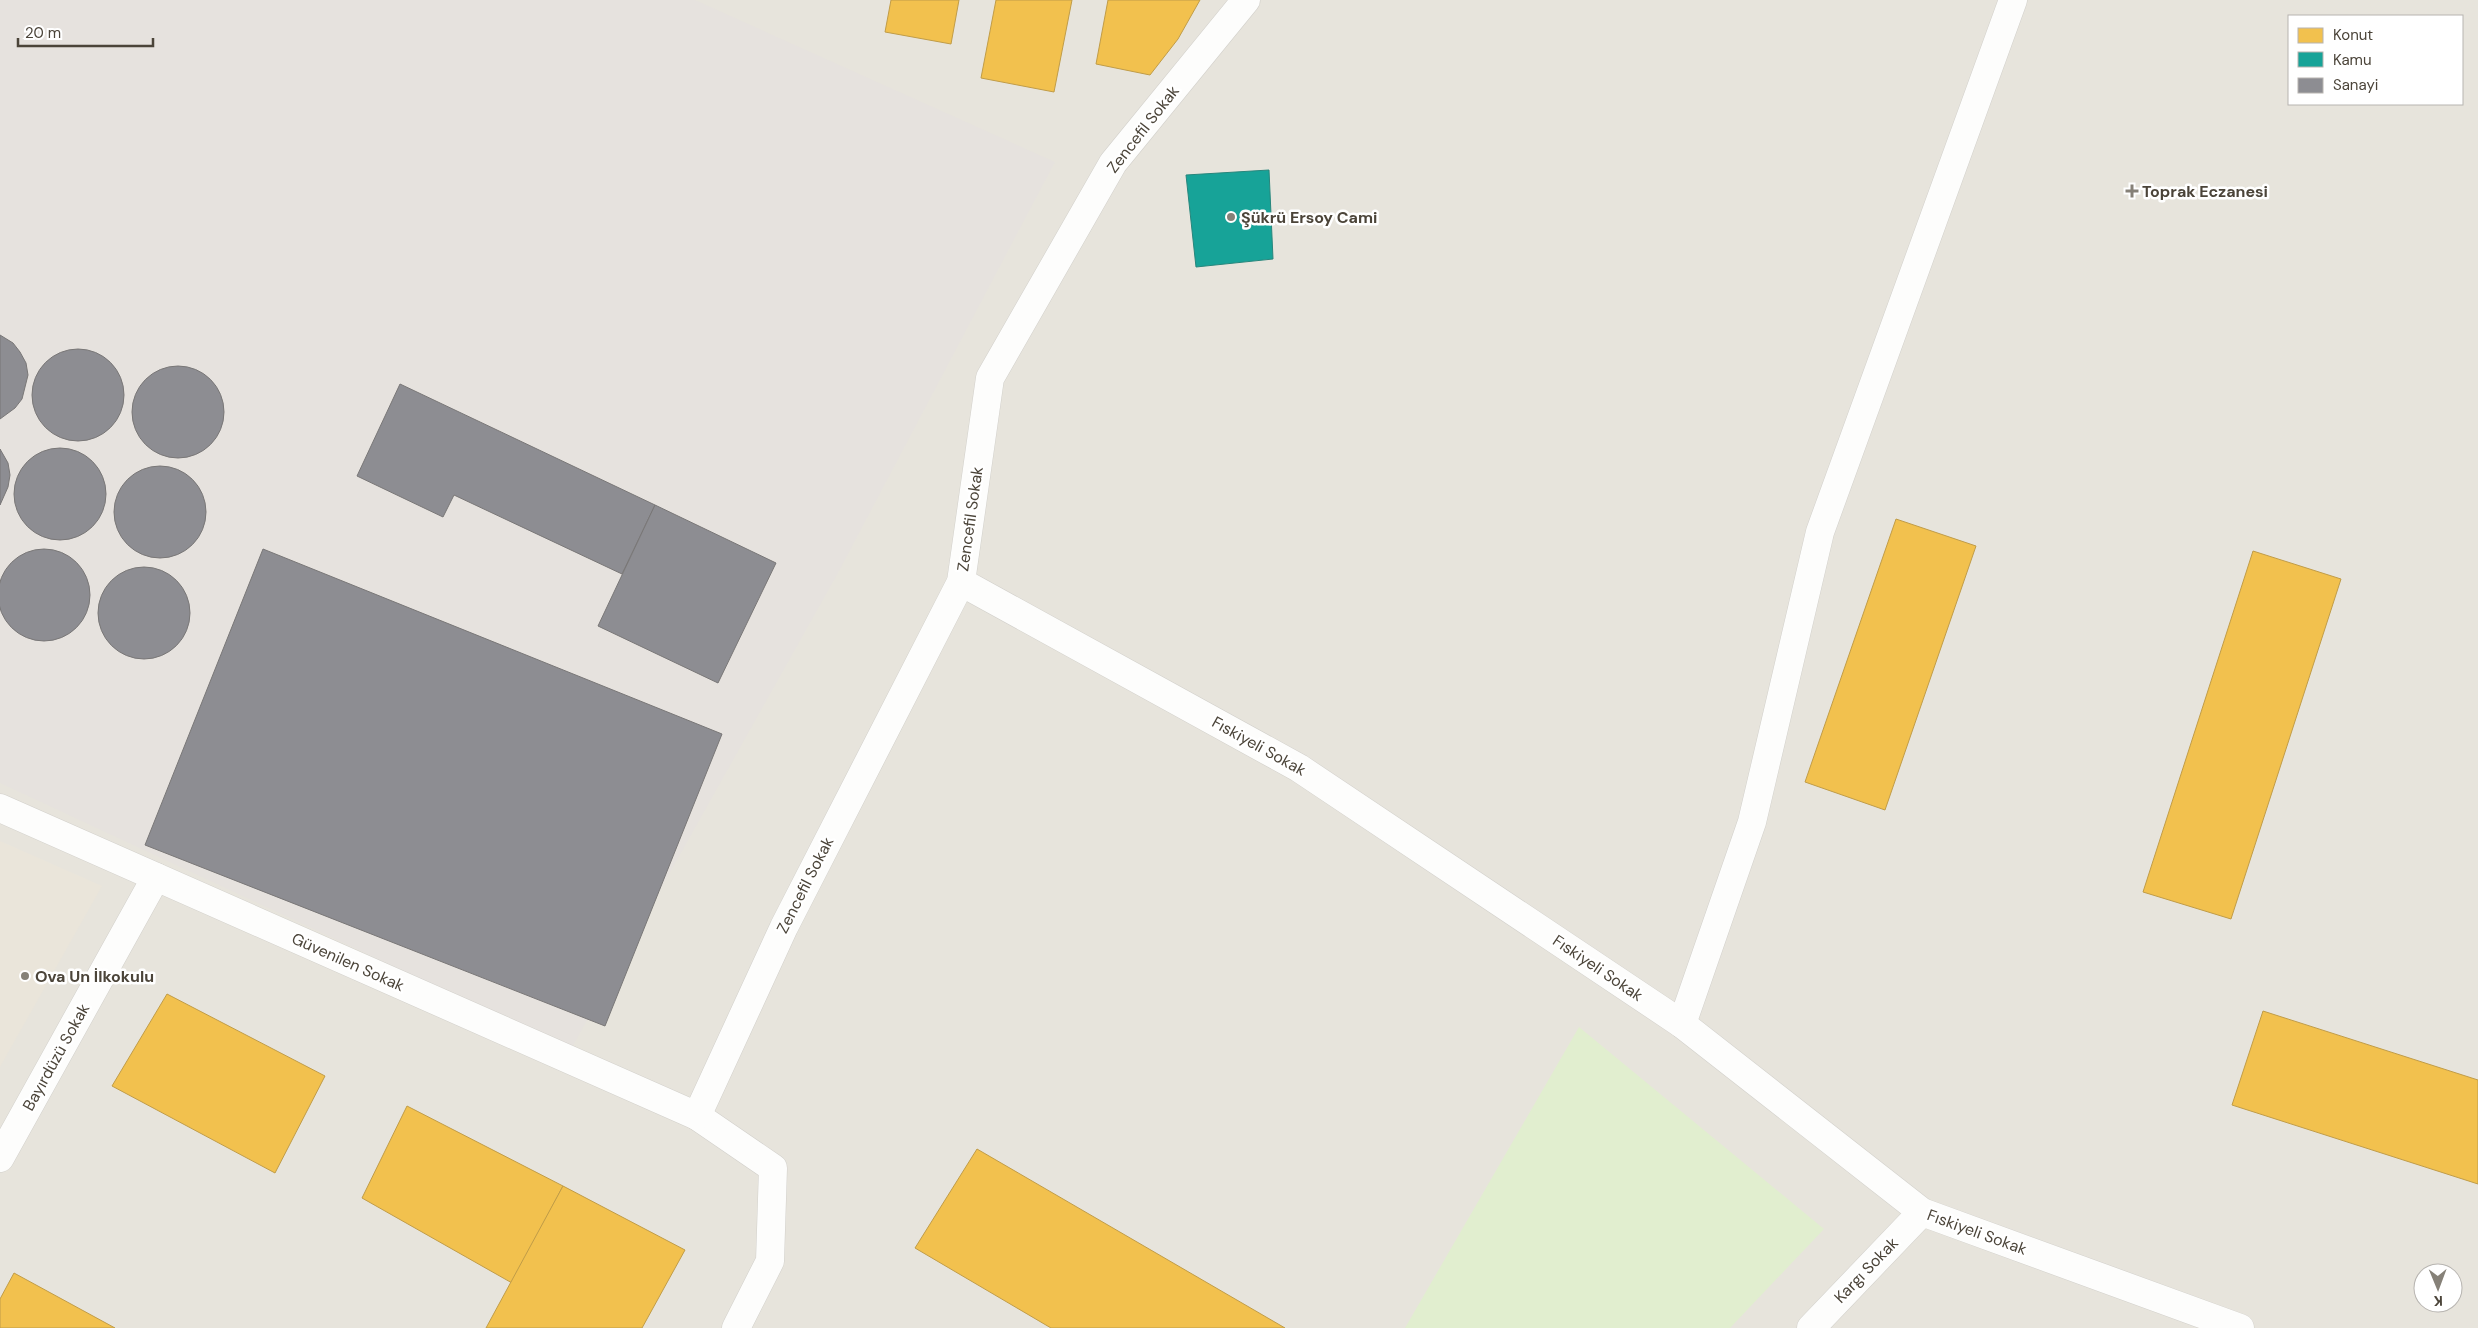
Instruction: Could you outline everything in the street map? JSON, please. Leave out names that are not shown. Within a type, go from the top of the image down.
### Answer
[{"type":"street","name":"Zencefil Sokak","points":[[697,1116],[784,927],[961,582],[990,378],[1113,164],[1246,0]]},
{"type":"street","points":[[1682,1024],[1752,822],[1820,532],[2013,0]]},
{"type":"street","name":"Fıskiyeli Sokak","points":[[961,582],[1300,768],[1682,1024],[1922,1212],[2240,1328]]},
{"type":"street","name":"Güvenilen Sokak","points":[[0,808],[697,1116],[773,1168],[770,1261],[736,1328]]},
{"type":"street","name":"Bayırdüzü Sokak","points":[[0,1158],[156,877]]},
{"type":"street","name":"Kargı Sokak","points":[[1811,1328],[1922,1212]]},
{"type":"shaded area","points":[[0,0],[2478,0],[2478,1328],[0,1328]]},
{"type":"shaded area","points":[[0,0],[695,0],[1055,162],[838,573],[571,1049],[0,783]]},
{"type":"shaded area","name":"Ova Un İlkokulu","points":[[0,841],[102,886],[0,1067]]},
{"type":"green space","points":[[1579,1027],[1824,1229],[1730,1328],[1405,1328]]},
{"type":"building: Konut","points":[[891,0],[959,0],[951,44],[885,32]]},
{"type":"building: Konut","points":[[996,0],[1072,0],[1054,92],[981,78]]},
{"type":"building: Konut","points":[[1108,0],[1200,0],[1178,39],[1150,75],[1096,64]]},
{"type":"building: Konut","points":[[1896,519],[1976,546],[1885,810],[1805,782]]},
{"type":"building: Konut","points":[[2253,551],[2341,579],[2231,919],[2143,892]]},
{"type":"building: Konut","points":[[167,994],[325,1076],[275,1173],[112,1086]]},
{"type":"building: Konut","points":[[2263,1011],[2478,1080],[2478,1184],[2232,1105]]},
{"type":"building: Konut","points":[[407,1106],[563,1186],[512,1283],[362,1198]]},
{"type":"building: Konut","points":[[977,1149],[1285,1328],[1051,1328],[915,1248]]},
{"type":"building: Konut","points":[[563,1186],[685,1250],[642,1328],[486,1328]]},
{"type":"building: Konut","points":[[14,1273],[115,1328],[0,1328],[0,1299]]},
{"type":"building: Kamu","name":"Şükrü Ersoy Cami","points":[[1269,170],[1273,259],[1196,267],[1186,175]]},
{"type":"building: Sanayi","points":[[0,335],[13,343],[20,352],[26,363],[28,375],[22,399],[15,408],[0,419]]},
{"type":"building: Sanayi","points":[[78,349],[96,353],[110,363],[120,377],[124,395],[120,413],[110,427],[96,437],[78,441],[60,437],[46,427],[36,413],[32,395],[36,377],[46,363],[60,353]]},
{"type":"building: Sanayi","points":[[178,366],[196,370],[210,380],[220,394],[224,412],[220,430],[210,444],[196,454],[178,458],[160,454],[146,444],[136,430],[132,412],[136,394],[146,380],[160,370]]},
{"type":"building: Sanayi","points":[[400,384],[655,505],[622,574],[454,495],[443,517],[357,476]]},
{"type":"building: Sanayi","points":[[60,448],[69,449],[86,456],[98,468],[105,485],[105,503],[98,520],[86,532],[69,539],[60,540],[51,539],[34,532],[22,520],[15,503],[14,494],[15,485],[22,468],[34,456],[51,449]]},
{"type":"building: Sanayi","points":[[0,449],[8,463],[10,475],[8,487],[0,505]]},
{"type":"building: Sanayi","points":[[160,466],[178,470],[192,480],[202,494],[206,512],[202,530],[192,544],[178,554],[160,558],[142,554],[128,544],[118,530],[114,512],[118,494],[128,480],[142,470]]},
{"type":"building: Sanayi","points":[[655,505],[776,563],[718,683],[598,626]]},
{"type":"building: Sanayi","points":[[263,549],[722,734],[605,1026],[145,845]]},
{"type":"building: Sanayi","points":[[35,550],[53,550],[69,557],[82,570],[89,586],[89,604],[82,620],[69,633],[53,640],[35,640],[19,633],[6,620],[-1,604],[-1,586],[6,570],[19,557]]},
{"type":"building: Sanayi","points":[[144,567],[162,571],[176,581],[186,595],[190,613],[186,631],[176,645],[162,655],[144,659],[126,655],[112,645],[102,631],[98,613],[102,595],[112,581],[126,571]]},
{"type":"place","name":"Toprak Eczanesi","points":[[2132,191]]},
{"type":"place","name":"Şükrü Ersoy Cami","points":[[1231,217]]},
{"type":"place","name":"Ova Un İlkokulu","points":[[25,976]]}]
